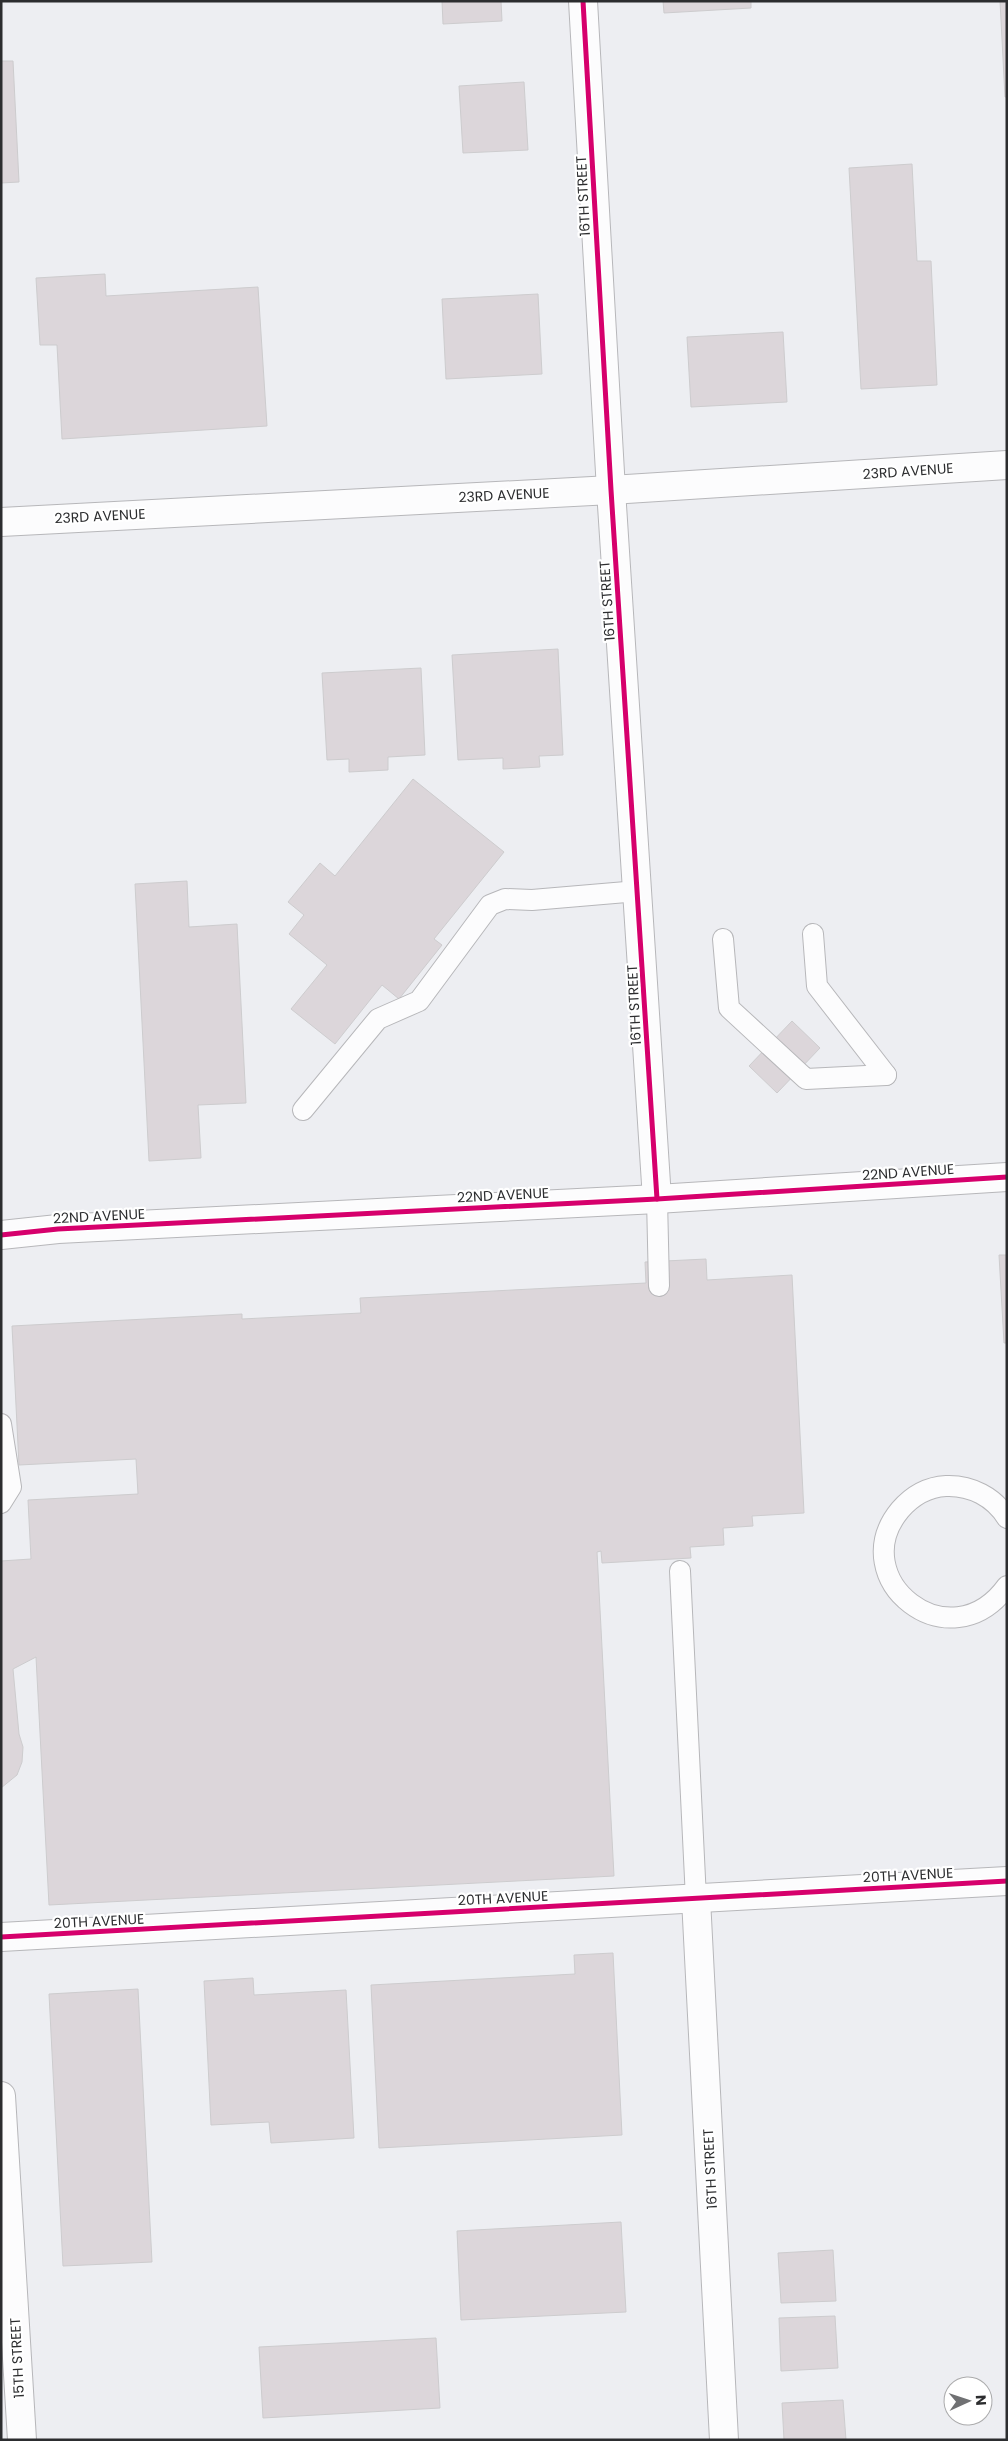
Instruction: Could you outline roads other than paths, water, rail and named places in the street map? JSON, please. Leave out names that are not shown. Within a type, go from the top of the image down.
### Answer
[{"type":"street","name":"16TH STREET","points":[[583,1],[611,490],[657,1199]]},
{"type":"street","name":"23RD AVENUE","points":[[1,522],[611,490],[1007,465]]},
{"type":"street","name":"22ND AVENUE","points":[[1,1236],[58,1229],[657,1199],[1007,1177]]},
{"type":"street","name":"20TH AVENUE","points":[[1,1938],[1007,1881]]},
{"type":"street","name":"16TH STREET","points":[[696,1898],[724,2440]]},
{"type":"street","name":"15TH STREET","points":[[1,2096],[22,2440]]},
{"type":"lane","points":[[303,1110],[378,1019],[420,1001],[490,905],[505,899],[532,900],[638,891]]},
{"type":"lane","points":[[723,939],[729,1008],[806,1079],[886,1074],[817,986],[813,934]]},
{"type":"lane","points":[[657,1199],[660,1286]]},
{"type":"lane","points":[[1,1424],[11,1488],[1,1503]]},
{"type":"lane","points":[[1007,1518],[988,1498],[973,1490],[955,1486],[938,1487],[920,1493],[906,1503],[894,1518],[887,1535],[885,1554],[887,1571],[895,1588],[907,1602],[924,1613],[943,1618],[963,1617],[982,1611],[998,1598],[1007,1586]]},
{"type":"lane","points":[[680,1571],[696,1898]]}]
